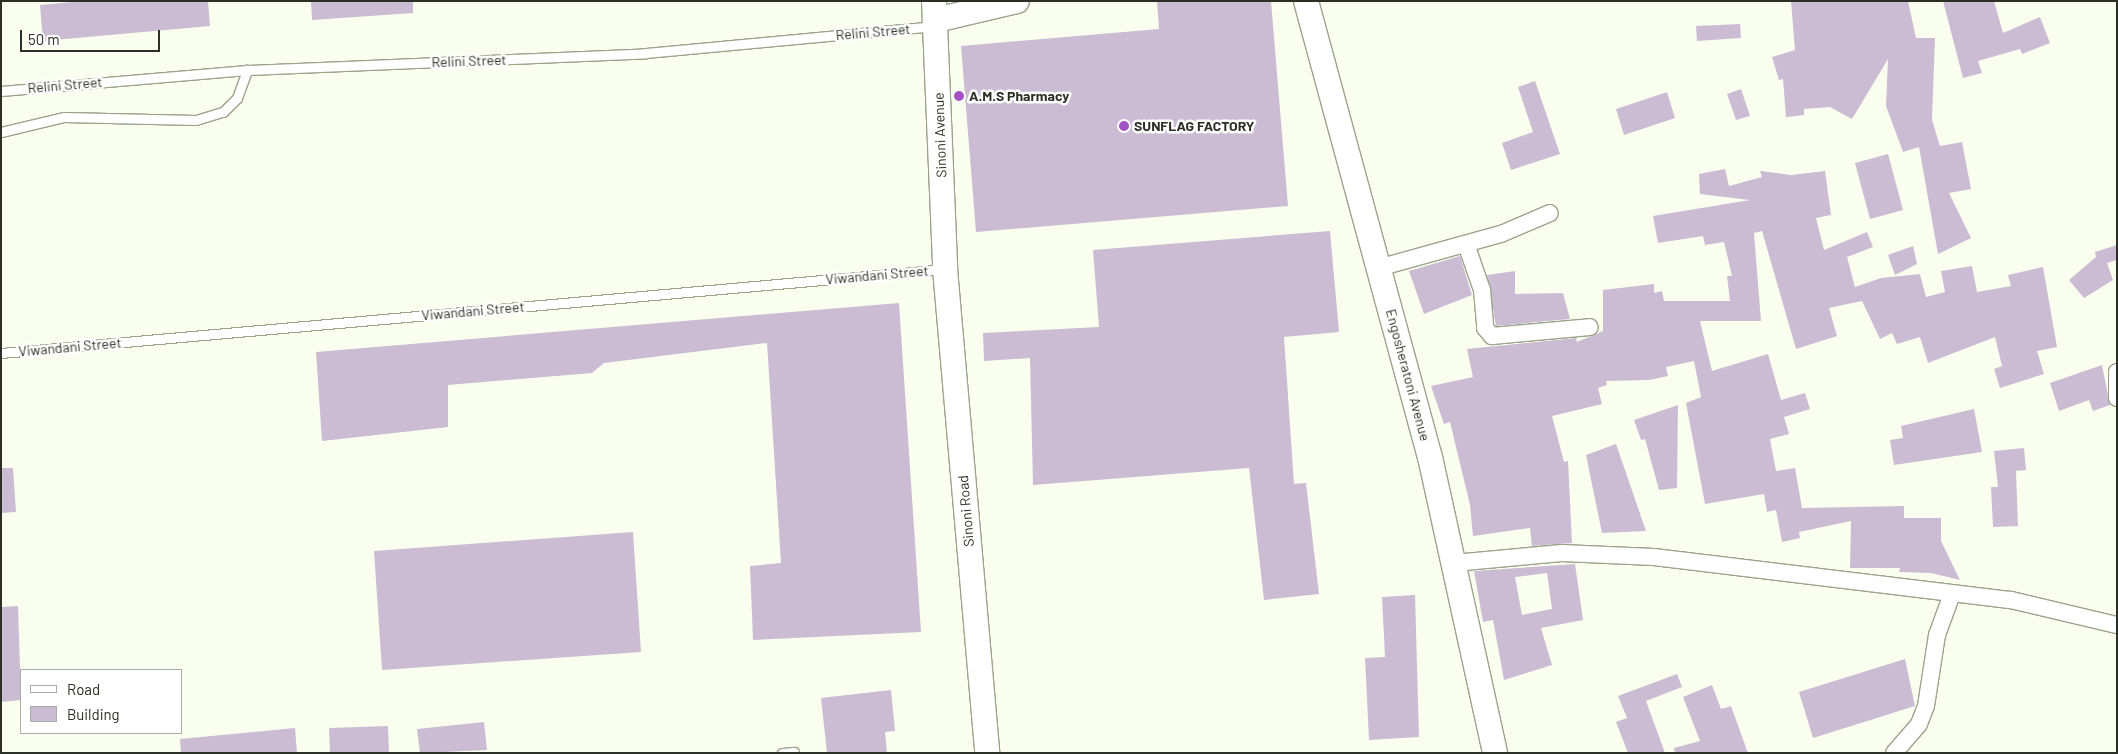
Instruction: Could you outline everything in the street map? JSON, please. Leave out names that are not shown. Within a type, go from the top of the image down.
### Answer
[{"type":"street","points":[[935,16],[1017,1]]},
{"type":"street","name":"Engosheratoni Avenue","points":[[1306,1],[1378,268],[1410,377],[1454,563],[1495,753]]},
{"type":"street","name":"Sinoni Avenue","points":[[935,16],[946,269]]},
{"type":"street","points":[[1378,268],[1466,244],[1550,213]]},
{"type":"street","points":[[1466,244],[1482,290],[1485,328],[1492,336],[1590,327]]},
{"type":"street","name":"Sinoni Road","points":[[946,269],[987,753]]},
{"type":"street","points":[[2117,372],[2117,398]]},
{"type":"street","points":[[1454,563],[1562,553],[1621,554],[2011,600],[2117,625]]},
{"type":"street","points":[[1894,753],[1919,724],[1926,706],[1937,635],[1952,594]]},
{"type":"lane","name":"Relini Street","points":[[1,91],[246,70],[645,53],[935,16]]},
{"type":"lane","points":[[1,132],[64,116],[196,120],[223,112],[237,98],[246,70]]},
{"type":"lane","name":"Viwandani Street","points":[[1,353],[946,269]]},
{"type":"lane","points":[[782,753],[794,752]]},
{"type":"building","points":[[83,1],[208,1],[210,26],[43,41],[40,5]]},
{"type":"building","points":[[311,1],[413,1],[413,13],[312,20]]},
{"type":"building","name":"SUNFLAG FACTORY","points":[[1157,1],[1271,1],[1288,206],[976,232],[961,46],[1159,29]]},
{"type":"building","points":[[1791,1],[1908,1],[1916,38],[1935,38],[1932,120],[1940,146],[1962,142],[1971,189],[1949,193],[1971,238],[1938,254],[1919,147],[1903,152],[1886,106],[1888,59],[1852,119],[1830,107],[1804,109],[1804,115],[1786,117],[1783,79],[1779,80],[1772,57],[1795,50]]},
{"type":"building","points":[[1943,1],[1994,1],[2003,33],[2040,17],[2050,43],[2022,54],[2020,49],[1978,61],[1982,73],[1963,78]]},
{"type":"building","points":[[1740,24],[1741,38],[1697,41],[1696,26]]},
{"type":"building","points":[[1535,81],[1560,154],[1511,170],[1502,143],[1533,132],[1518,87]]},
{"type":"building","points":[[1741,89],[1750,116],[1736,120],[1727,94]]},
{"type":"building","points":[[1667,92],[1675,118],[1624,135],[1616,109]]},
{"type":"building","points":[[1888,154],[1903,210],[1870,219],[1855,163]]},
{"type":"building","points":[[1725,169],[1729,186],[1762,177],[1760,171],[1791,175],[1825,171],[1831,215],[1816,218],[1824,250],[1867,232],[1873,247],[1847,257],[1855,287],[1881,278],[1920,274],[1926,297],[1945,292],[1941,271],[1972,266],[1977,292],[2011,286],[2008,275],[2043,267],[2057,347],[2037,351],[2044,374],[2000,388],[1994,369],[2002,366],[1995,337],[1928,363],[1920,337],[1897,344],[1892,333],[1880,339],[1862,301],[1829,308],[1837,336],[1796,349],[1762,231],[1754,233],[1761,321],[1700,321],[1712,371],[1768,354],[1781,400],[1805,393],[1810,409],[1784,417],[1789,434],[1770,439],[1776,471],[1795,468],[1802,508],[1904,506],[1904,518],[1941,518],[1941,541],[1960,580],[1931,573],[1899,572],[1900,568],[1850,568],[1851,521],[1799,532],[1800,538],[1782,542],[1776,510],[1767,512],[1764,494],[1705,504],[1686,403],[1701,397],[1694,361],[1666,367],[1668,376],[1649,380],[1606,381],[1607,385],[1598,388],[1602,404],[1552,416],[1564,462],[1568,461],[1572,543],[1532,546],[1530,528],[1473,536],[1470,505],[1450,422],[1444,424],[1431,386],[1473,377],[1467,349],[1576,338],[1577,342],[1603,331],[1603,290],[1654,284],[1654,293],[1662,291],[1664,301],[1730,301],[1727,276],[1732,276],[1724,242],[1705,245],[1703,236],[1658,243],[1653,216],[1750,200],[1700,194],[1699,174]]},
{"type":"building","points":[[1330,231],[1339,332],[1284,337],[1294,484],[1306,483],[1319,594],[1264,600],[1249,468],[1033,485],[1030,358],[984,361],[983,333],[1099,327],[1093,250]]},
{"type":"building","points":[[2117,245],[2117,260],[2107,263],[2113,280],[2084,298],[2069,280],[2096,257],[2095,252]]},
{"type":"building","points":[[1913,246],[1917,264],[1895,275],[1888,255]]},
{"type":"building","points":[[1460,256],[1472,295],[1424,314],[1409,271]]},
{"type":"building","points":[[1515,271],[1515,294],[1563,293],[1570,319],[1496,326],[1487,275]]},
{"type":"building","points":[[899,303],[921,632],[753,640],[750,566],[781,563],[767,343],[604,363],[592,373],[448,385],[448,427],[322,441],[316,352]]},
{"type":"building","points":[[2102,365],[2110,405],[2093,411],[2089,400],[2059,411],[2050,383]]},
{"type":"building","points":[[1678,405],[1677,488],[1659,490],[1645,439],[1641,440],[1634,420]]},
{"type":"building","points":[[1974,409],[1982,452],[1894,465],[1890,440],[1903,438],[1901,426]]},
{"type":"building","points":[[1616,444],[1646,531],[1602,533],[1586,455]]},
{"type":"building","points":[[2024,448],[2026,470],[2016,471],[2018,526],[1993,527],[1991,487],[1998,487],[1994,451]]},
{"type":"building","points":[[1,468],[13,468],[16,512],[1,513]]},
{"type":"building","points":[[633,532],[641,652],[382,670],[374,551]]},
{"type":"building","points":[[1575,564],[1583,620],[1541,628],[1552,665],[1504,680],[1493,620],[1483,622],[1474,571]],"holes":[[[1547,573],[1552,609],[1522,615],[1515,577]]]},
{"type":"building","points":[[1415,595],[1419,737],[1369,740],[1365,658],[1385,657],[1382,597]]},
{"type":"building","points":[[18,606],[20,700],[1,702],[1,607]]},
{"type":"building","points":[[1905,659],[1915,706],[1813,738],[1799,692]]},
{"type":"building","points":[[1677,674],[1682,687],[1646,701],[1665,753],[1628,753],[1616,722],[1627,718],[1618,696]]},
{"type":"building","points":[[1712,685],[1721,709],[1731,706],[1748,753],[1675,753],[1674,748],[1700,741],[1683,697]]},
{"type":"building","points":[[891,690],[895,731],[885,732],[887,753],[827,753],[821,698]]},
{"type":"building","points":[[484,722],[487,750],[420,753],[417,729]]},
{"type":"building","points":[[388,726],[389,753],[330,753],[329,728]]},
{"type":"building","points":[[295,728],[297,753],[181,753],[180,739]]},
{"type":"place","name":"A.M.S Pharmacy","points":[[959,96]]},
{"type":"place","name":"SUNFLAG FACTORY","points":[[1124,126]]}]
